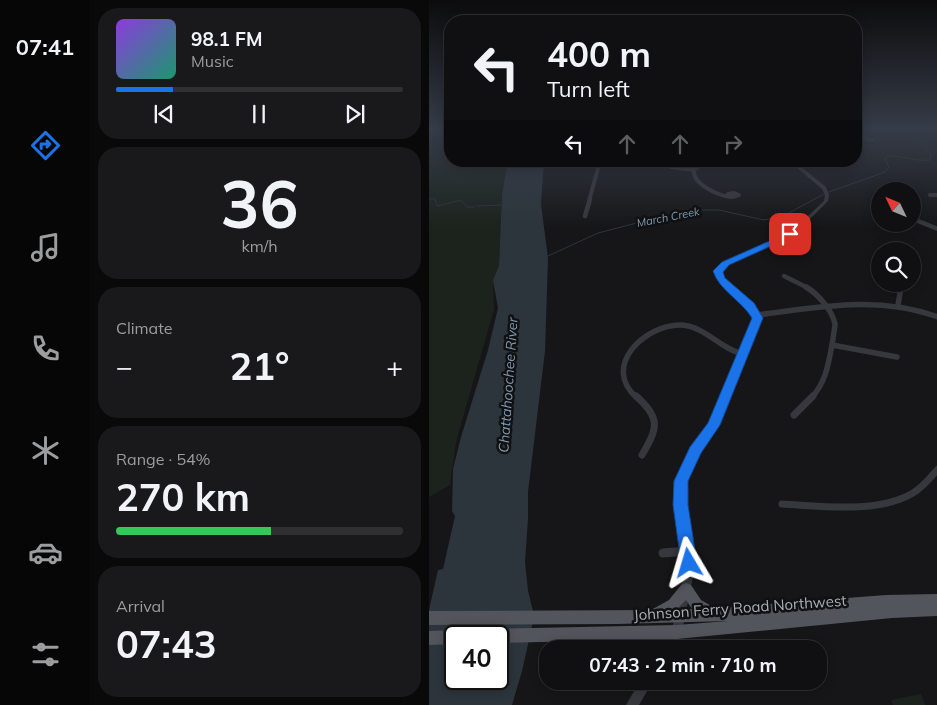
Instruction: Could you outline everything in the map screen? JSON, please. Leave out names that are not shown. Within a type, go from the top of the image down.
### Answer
[{"type":"main road","points":[[653,616],[671,607],[686,590],[696,604],[715,615]]},
{"type":"main road","name":"Johnson Ferry Road Northwest","points":[[429,618],[715,615],[791,610],[888,600],[937,600]]},
{"type":"main road","name":"Johnson Ferry Road Northwest","points":[[509,636],[677,632],[892,612],[937,610]]},
{"type":"main road","points":[[632,633],[642,640]]},
{"type":"main road","points":[[429,638],[444,637]]},
{"type":"street","points":[[585,216],[598,167]]},
{"type":"street","points":[[671,167],[694,170],[698,167]]},
{"type":"street","points":[[757,315],[721,279],[718,271],[725,264],[795,231],[826,201],[827,195],[824,188],[798,167]]},
{"type":"street","points":[[694,170],[694,176],[700,184],[728,194]]},
{"type":"street","points":[[931,195],[937,195]]},
{"type":"street","points":[[921,222],[937,229]]},
{"type":"street","points":[[784,276],[811,289],[821,298],[835,325],[828,368],[823,381],[814,395],[794,415]]},
{"type":"street","points":[[898,304],[900,292]]},
{"type":"street","points":[[757,315],[873,303],[898,304],[937,317]]},
{"type":"street","points":[[673,640],[677,632],[686,590],[688,551],[680,505],[681,481],[695,451],[713,425],[756,325],[757,315]]},
{"type":"street","points":[[642,455],[654,433],[656,422],[651,409],[631,392],[623,378],[623,360],[633,347],[661,329],[684,325],[701,330],[727,350],[743,354]]},
{"type":"street","points":[[833,344],[897,357]]},
{"type":"street","points":[[782,504],[863,505],[887,502],[916,491],[937,469]]},
{"type":"street","points":[[663,553],[688,551]]},
{"type":"street","points":[[632,705],[641,690]]},
{"type":"shaded area","points":[[429,163],[444,163],[444,167],[507,167],[502,194],[499,266],[493,280],[494,309],[456,442],[450,485],[429,497]]},
{"type":"shaded area","points":[[921,694],[925,705],[893,705],[891,700]]},
{"type":"water","name":"Chattahoochee River","points":[[507,167],[544,167],[541,204],[548,258],[545,351],[528,492],[525,562],[533,622],[512,705],[429,705],[429,610],[438,570],[443,569],[455,516],[452,511],[453,469],[488,350],[498,308],[493,280],[499,266],[502,194]]},
{"type":"waterway","name":"March Creek","points":[[829,192],[885,172],[889,167],[887,163]]},
{"type":"waterway","name":"March Creek","points":[[548,256],[598,233],[687,210],[719,210],[764,220],[783,216],[824,194]]},
{"type":"waterway","points":[[429,199],[435,199],[437,206],[461,200],[467,207],[474,207]]},
{"type":"waterway","points":[[476,206],[503,205]]},
{"type":"route","points":[[689,563],[680,505],[681,481],[695,451],[713,425],[758,318],[754,310],[721,279],[718,271],[725,264],[790,234]]}]
